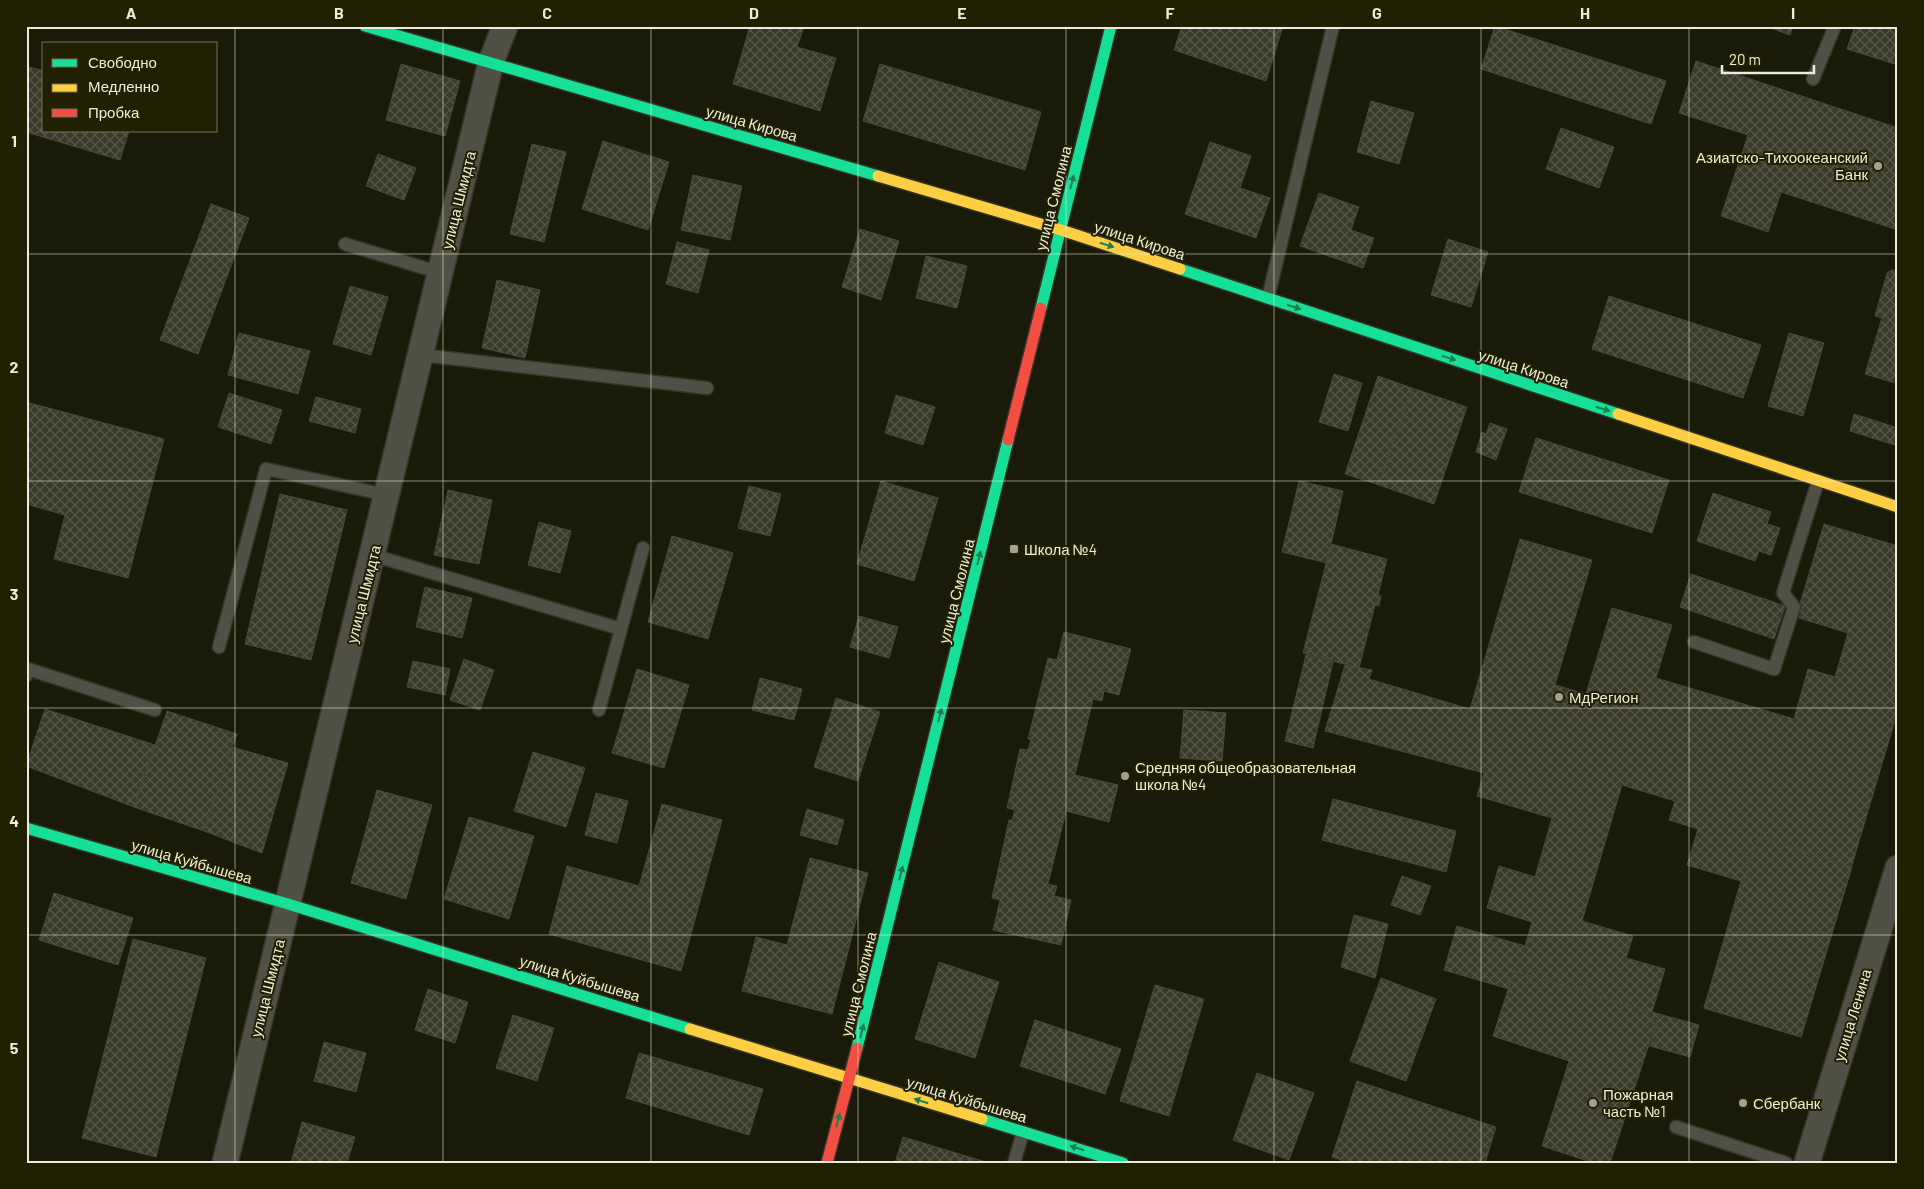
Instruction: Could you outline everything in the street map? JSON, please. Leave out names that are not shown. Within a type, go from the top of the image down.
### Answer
[{"type":"street","name":"улица Кирова","points":[[365,26],[1061,230],[1898,507]]},
{"type":"street","name":"улица Шмидта","points":[[225,1163],[491,62],[505,26]]},
{"type":"street","name":"улица Смолина","points":[[827,1163],[862,1031],[1111,26]]},
{"type":"street","name":"улица Куйбышева","points":[[26,828],[288,904],[1123,1163]]},
{"type":"street","name":"улица Ленина","points":[[1807,1163],[1898,868]]},
{"type":"lane","points":[[1268,298],[1333,26]]},
{"type":"lane","points":[[1813,79],[1835,26]]},
{"type":"lane","points":[[344,244],[440,273]]},
{"type":"lane","points":[[420,354],[707,388]]},
{"type":"lane","points":[[219,648],[266,469],[387,495]]},
{"type":"lane","points":[[1694,642],[1774,668],[1794,607],[1783,593],[1818,481]]},
{"type":"lane","points":[[599,710],[643,548]]},
{"type":"lane","points":[[372,554],[622,629]]},
{"type":"lane","points":[[26,676],[28,669],[155,710]]},
{"type":"lane","points":[[1676,1127],[1786,1163]]},
{"type":"lane","points":[[1014,1163],[1023,1132]]},
{"type":"building","points":[[750,26],[804,26],[797,47],[836,58],[820,111],[733,84]]},
{"type":"building","points":[[1182,26],[1283,26],[1266,81],[1174,50]]},
{"type":"building","points":[[1495,26],[1666,81],[1651,124],[1481,69]]},
{"type":"building","points":[[1765,26],[1793,26],[1790,35]]},
{"type":"building","points":[[1855,26],[1898,26],[1898,65],[1847,49]]},
{"type":"building","points":[[1696,61],[1898,128],[1898,230],[1781,192],[1768,232],[1721,216],[1748,135],[1679,113]]},
{"type":"building","points":[[401,64],[460,81],[445,136],[386,120]]},
{"type":"building","points":[[880,64],[1041,112],[1025,170],[863,121]]},
{"type":"building","points":[[26,66],[42,70],[42,132],[129,132],[120,160],[26,132]]},
{"type":"building","points":[[1371,101],[1414,113],[1399,164],[1357,152]]},
{"type":"building","points":[[1561,128],[1614,147],[1599,188],[1546,169]]},
{"type":"building","points":[[603,141],[669,162],[648,230],[582,209]]},
{"type":"building","points":[[1210,142],[1251,156],[1240,188],[1270,198],[1256,238],[1185,214]]},
{"type":"building","points":[[532,144],[566,152],[544,242],[510,234]]},
{"type":"building","points":[[378,154],[416,168],[404,200],[366,186]]},
{"type":"building","points":[[693,175],[742,186],[730,240],[681,230]]},
{"type":"building","points":[[1319,193],[1359,207],[1351,230],[1374,238],[1363,268],[1300,246]]},
{"type":"building","points":[[211,204],[249,218],[198,354],[160,340]]},
{"type":"building","points":[[860,229],[899,241],[881,300],[842,287]]},
{"type":"building","points":[[1448,239],[1488,252],[1471,307],[1431,295]]},
{"type":"building","points":[[677,242],[709,250],[698,293],[666,284]]},
{"type":"building","points":[[926,256],[967,266],[957,308],[916,298]]},
{"type":"building","points":[[1892,270],[1898,272],[1898,384],[1865,374],[1882,318],[1875,316],[1887,273]]},
{"type":"building","points":[[497,280],[540,290],[525,358],[482,348]]},
{"type":"building","points":[[350,286],[388,297],[371,355],[333,344]]},
{"type":"building","points":[[1609,296],[1761,345],[1743,398],[1592,349]]},
{"type":"building","points":[[239,333],[310,351],[298,394],[228,375]]},
{"type":"building","points":[[1789,333],[1824,343],[1803,416],[1768,406]]},
{"type":"building","points":[[1334,374],[1362,383],[1348,431],[1319,422]]},
{"type":"building","points":[[1378,376],[1412,388],[1379,485],[1345,474]]},
{"type":"building","points":[[1412,388],[1467,407],[1434,504],[1379,485]]},
{"type":"building","points":[[229,393],[282,410],[271,444],[218,427]]},
{"type":"building","points":[[896,395],[935,407],[923,445],[885,433]]},
{"type":"building","points":[[316,397],[361,409],[355,433],[309,421]]},
{"type":"building","points":[[26,402],[164,439],[128,578],[54,559],[65,515],[26,504]]},
{"type":"building","points":[[1854,414],[1898,428],[1898,446],[1850,431]]},
{"type":"building","points":[[1490,423],[1507,429],[1496,460],[1476,452],[1482,432],[1486,434]]},
{"type":"building","points":[[1536,438],[1669,480],[1652,533],[1519,492]]},
{"type":"building","points":[[881,481],[938,498],[914,581],[857,564]]},
{"type":"building","points":[[1299,481],[1343,491],[1327,563],[1282,552]]},
{"type":"building","points":[[749,486],[781,494],[770,536],[738,528]]},
{"type":"building","points":[[448,490],[492,500],[479,564],[434,555]]},
{"type":"building","points":[[1713,493],[1771,512],[1767,524],[1780,528],[1771,555],[1759,551],[1755,561],[1697,541]]},
{"type":"building","points":[[280,494],[347,510],[311,660],[245,644]]},
{"type":"building","points":[[539,522],[571,531],[560,573],[528,565]]},
{"type":"building","points":[[1824,524],[1898,546],[1898,710],[1801,1037],[1704,1008],[1741,881],[1687,865],[1698,829],[1669,820],[1675,801],[1622,785],[1582,921],[1633,936],[1626,958],[1665,969],[1652,1012],[1514,971],[1509,989],[1444,970],[1457,926],[1525,946],[1532,922],[1487,908],[1499,866],[1535,877],[1552,818],[1477,796],[1484,773],[1325,731],[1345,665],[1372,670],[1369,679],[1470,709],[1520,539],[1592,560],[1555,685],[1586,694],[1612,608],[1672,625],[1656,678],[1794,719],[1808,669],[1835,677],[1848,633],[1796,617]]},
{"type":"building","points":[[672,536],[733,553],[708,639],[648,622]]},
{"type":"building","points":[[1331,544],[1387,559],[1378,595],[1381,596],[1379,606],[1375,605],[1359,668],[1303,653]]},
{"type":"building","points":[[1691,574],[1785,606],[1774,639],[1680,607]]},
{"type":"building","points":[[425,587],[472,598],[462,638],[416,627]]},
{"type":"building","points":[[859,616],[898,627],[889,658],[850,647]]},
{"type":"building","points":[[1064,632],[1131,649],[1119,695],[1104,691],[1102,701],[1093,699],[1075,775],[1118,785],[1109,822],[1066,811],[1048,884],[1057,886],[1054,896],[1071,900],[1061,945],[993,930],[1000,900],[992,898],[1009,820],[1012,820],[1015,810],[1007,808],[1020,749],[1028,750],[1031,740],[1028,739],[1048,658],[1057,660]]},
{"type":"building","points":[[1306,655],[1333,662],[1313,748],[1285,741]]},
{"type":"building","points":[[464,659],[494,670],[480,710],[450,700]]},
{"type":"building","points":[[413,661],[450,669],[445,695],[407,687]]},
{"type":"building","points":[[637,669],[689,685],[664,768],[612,753]]},
{"type":"building","points":[[760,678],[802,689],[794,720],[752,710]]},
{"type":"building","points":[[836,698],[880,712],[858,781],[814,767]]},
{"type":"building","points":[[45,709],[155,745],[134,807],[26,766]]},
{"type":"building","points":[[1184,710],[1226,713],[1222,761],[1180,758]]},
{"type":"building","points":[[167,711],[237,734],[204,831],[134,807]]},
{"type":"building","points":[[232,747],[288,763],[262,853],[204,831]]},
{"type":"building","points":[[533,752],[585,768],[566,827],[514,811]]},
{"type":"building","points":[[377,790],[432,805],[406,899],[351,883]]},
{"type":"building","points":[[596,793],[628,801],[617,843],[585,835]]},
{"type":"building","points":[[1333,799],[1456,831],[1446,872],[1322,840]]},
{"type":"building","points":[[662,804],[722,820],[681,971],[549,934],[567,866],[639,886]]},
{"type":"building","points":[[807,809],[844,820],[837,845],[800,835]]},
{"type":"building","points":[[469,817],[534,836],[509,919],[444,899]]},
{"type":"building","points":[[1758,836],[1852,867],[1801,1037],[1704,1008]]},
{"type":"building","points":[[810,858],[868,873],[832,1014],[742,991],[756,937],[787,945]]},
{"type":"building","points":[[1402,876],[1431,886],[1420,915],[1391,905]]},
{"type":"building","points":[[54,893],[133,918],[118,965],[39,940]]},
{"type":"building","points":[[1354,915],[1388,924],[1375,978],[1341,967]]},
{"type":"building","points":[[133,939],[206,958],[156,1157],[82,1138]]},
{"type":"building","points":[[939,962],[999,982],[975,1058],[915,1039]]},
{"type":"building","name":"Пожарная часть №1","points":[[1514,971],[1659,1014],[1610,1163],[1594,1163],[1542,1146],[1569,1061],[1493,1036]]},
{"type":"building","points":[[1381,978],[1436,999],[1406,1081],[1350,1061]]},
{"type":"building","points":[[1155,985],[1204,999],[1169,1116],[1120,1101]]},
{"type":"building","points":[[428,989],[468,1002],[455,1043],[415,1030]]},
{"type":"building","points":[[1659,1014],[1699,1025],[1690,1057],[1650,1046]]},
{"type":"building","points":[[513,1015],[554,1028],[537,1081],[496,1068]]},
{"type":"building","points":[[1035,1020],[1121,1049],[1105,1094],[1020,1066]]},
{"type":"building","points":[[324,1042],[366,1053],[356,1092],[314,1081]]},
{"type":"building","points":[[639,1053],[763,1089],[749,1135],[626,1098]]},
{"type":"building","points":[[1257,1073],[1314,1093],[1289,1160],[1233,1140]]},
{"type":"building","points":[[1357,1081],[1496,1127],[1485,1163],[1349,1163],[1332,1157]]},
{"type":"building","points":[[302,1122],[355,1137],[347,1163],[291,1163]]},
{"type":"building","points":[[903,1137],[986,1162],[986,1163],[895,1163]]},
{"type":"traffic: fast","points":[[365,26],[878,176]]},
{"type":"traffic: fast","points":[[1041,308],[1111,26]]},
{"type":"traffic: fast","points":[[1180,269],[1618,414]]},
{"type":"traffic: fast","points":[[857,1048],[1008,440]]},
{"type":"traffic: fast","points":[[26,828],[288,904],[690,1029]]},
{"type":"traffic: fast","points":[[982,1119],[1123,1163]]},
{"type":"traffic: slow","points":[[878,176],[1061,230],[1180,269]]},
{"type":"traffic: slow","points":[[1618,414],[1898,507]]},
{"type":"traffic: slow","points":[[690,1029],[982,1119]]},
{"type":"traffic: jam","points":[[1008,440],[1041,308]]},
{"type":"traffic: jam","points":[[827,1163],[857,1048]]},
{"type":"place","name":"Азиатско-Тихоокеанский Банк","points":[[1878,166]]},
{"type":"place","name":"Школа №4","points":[[1014,549]]},
{"type":"place","name":"МдРегион","points":[[1559,697]]},
{"type":"place","name":"Средняя общеобразовательная школа №4","points":[[1125,776]]},
{"type":"place","name":"Пожарная часть №1","points":[[1593,1103]]},
{"type":"place","name":"Сбербанк","points":[[1743,1103]]}]
